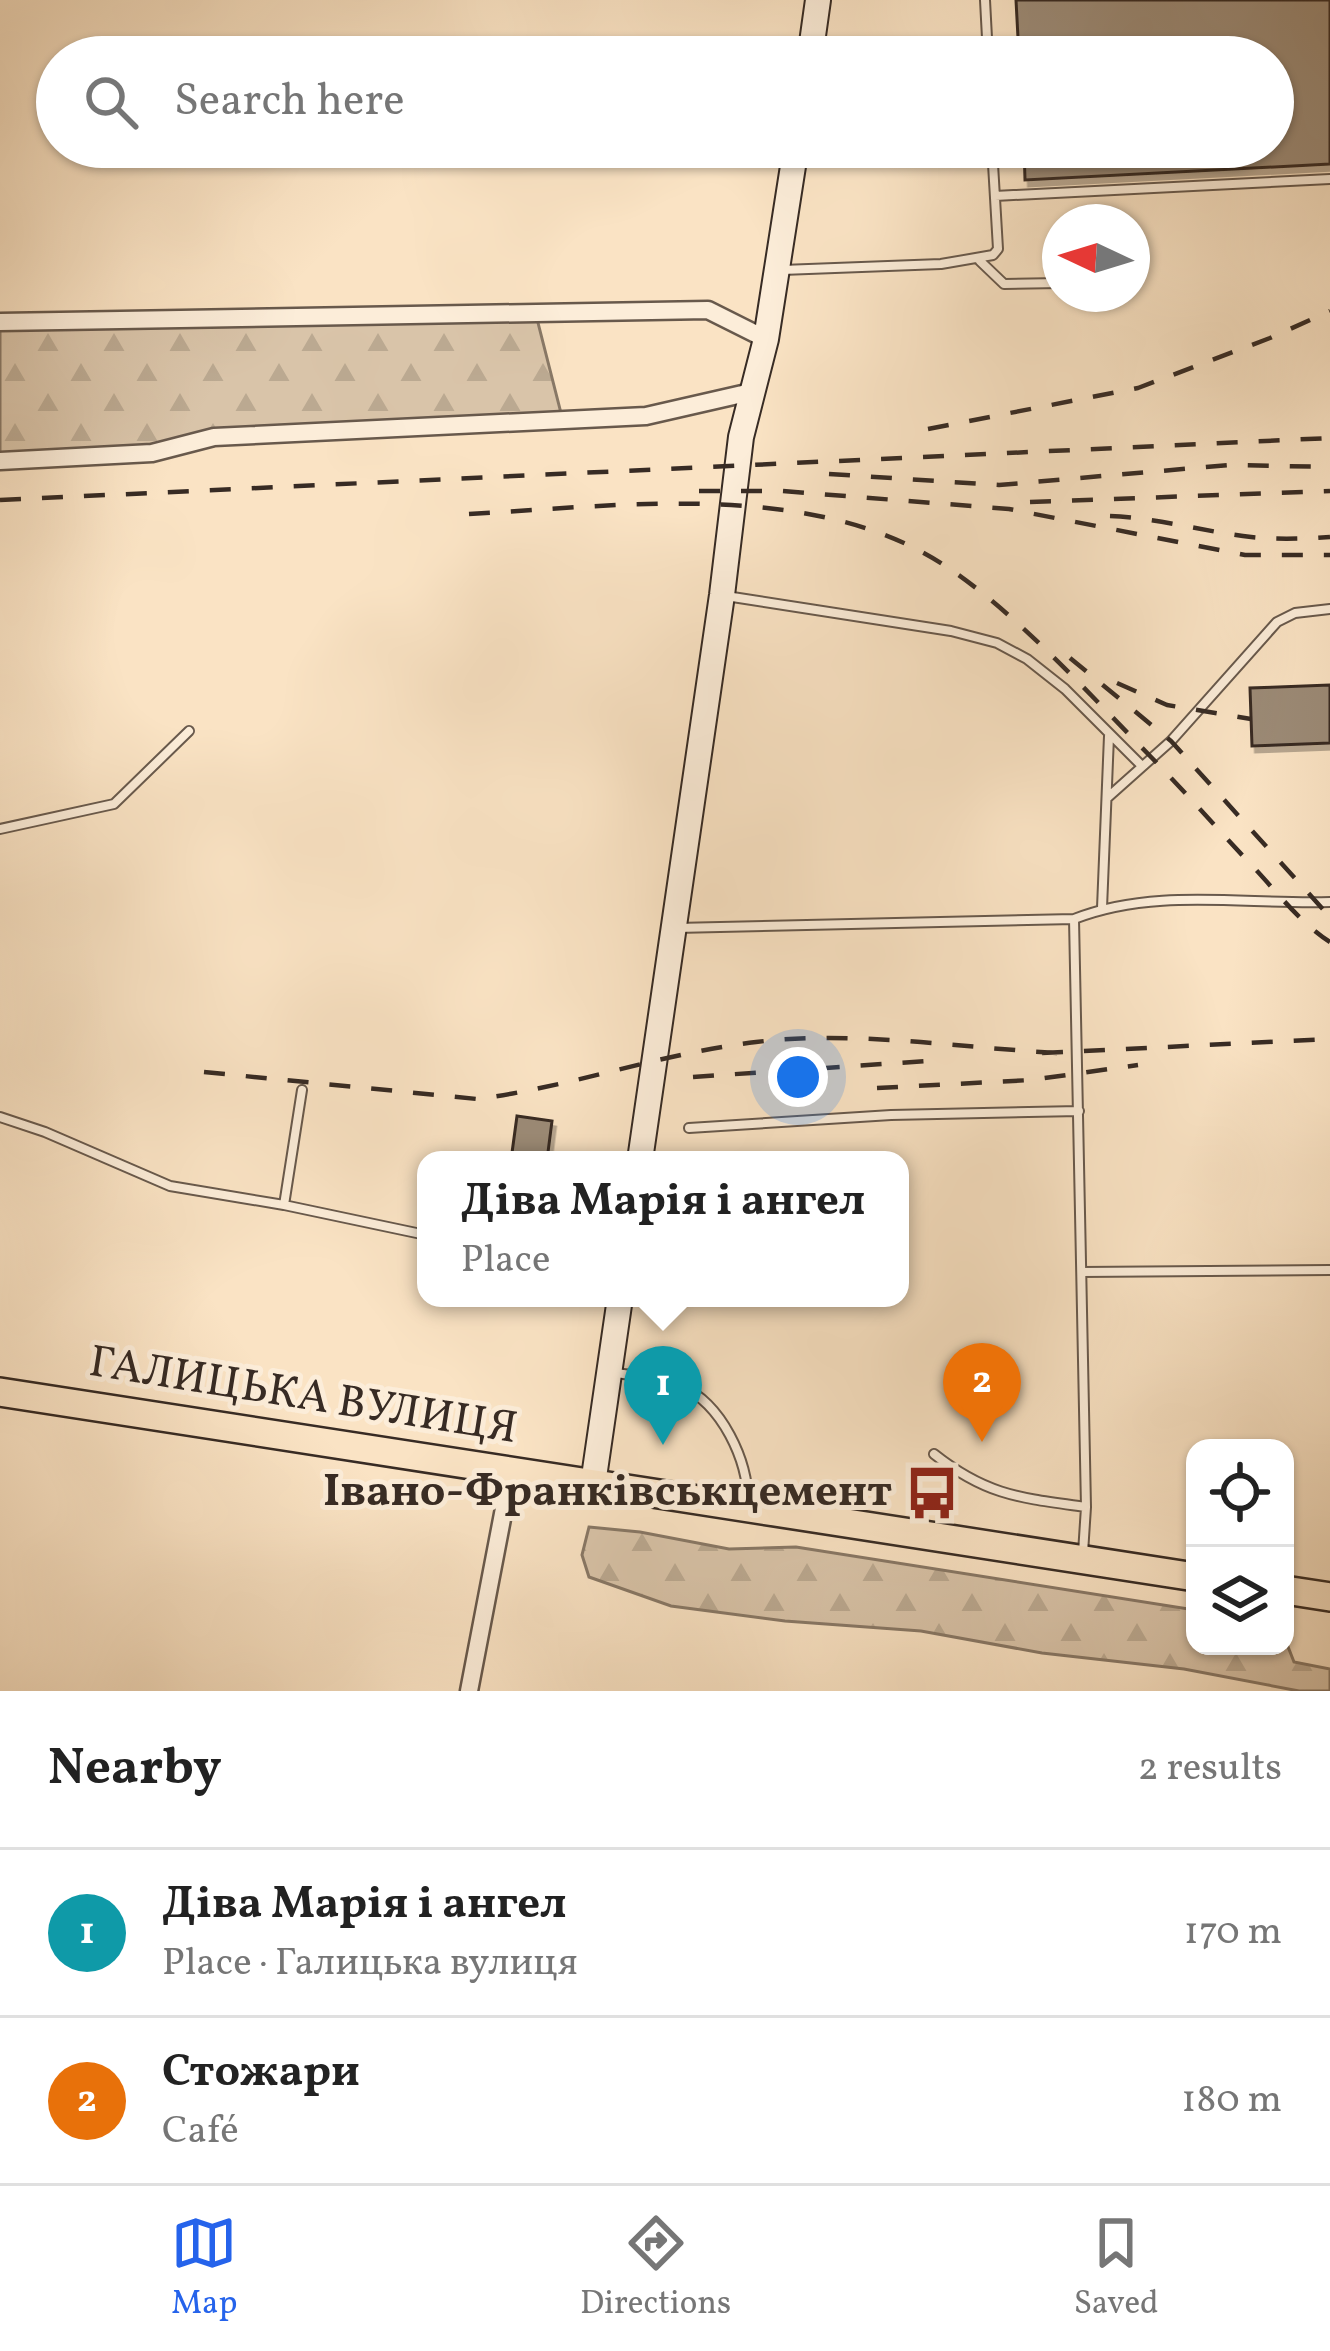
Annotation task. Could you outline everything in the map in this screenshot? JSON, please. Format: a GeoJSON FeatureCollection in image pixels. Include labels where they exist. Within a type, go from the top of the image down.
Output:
{"type":"FeatureCollection","features":[{"type":"Feature","properties":{"kind":"main road","name":"ГАЛИЦЬКА ВУЛИЦЯ"},"geometry":{"type":"LineString","coordinates":[[0,1392],[1186,1576]]}},
{"type":"Feature","properties":{"kind":"main road"},"geometry":{"type":"LineString","coordinates":[[1294,1592],[1327,1600]]}},
{"type":"Feature","properties":{"kind":"street"},"geometry":{"type":"LineString","coordinates":[[813,36],[818,0]]}},
{"type":"Feature","properties":{"kind":"street"},"geometry":{"type":"LineString","coordinates":[[641,1151],[741,436],[766,339],[793,168]]}},
{"type":"Feature","properties":{"kind":"street"},"geometry":{"type":"LineString","coordinates":[[0,322],[708,310],[766,339]]}},
{"type":"Feature","properties":{"kind":"street"},"geometry":{"type":"LineString","coordinates":[[0,461],[152,453],[214,437],[646,416],[751,392]]}},
{"type":"Feature","properties":{"kind":"street"},"geometry":{"type":"LineString","coordinates":[[593,1484],[619,1307]]}},
{"type":"Feature","properties":{"kind":"street"},"geometry":{"type":"LineString","coordinates":[[470,1691],[511,1472]]}},
{"type":"Feature","properties":{"kind":"lane"},"geometry":{"type":"LineString","coordinates":[[986,0],[987,36]]}},
{"type":"Feature","properties":{"kind":"lane"},"geometry":{"type":"LineString","coordinates":[[777,270],[980,261],[998,249],[993,168]]}},
{"type":"Feature","properties":{"kind":"lane"},"geometry":{"type":"LineString","coordinates":[[995,196],[1330,179]]}},
{"type":"Feature","properties":{"kind":"lane"},"geometry":{"type":"LineString","coordinates":[[980,261],[1004,284],[1042,283]]}},
{"type":"Feature","properties":{"kind":"lane"},"geometry":{"type":"LineString","coordinates":[[722,595],[951,631],[997,643],[1065,689],[1142,766]]}},
{"type":"Feature","properties":{"kind":"lane"},"geometry":{"type":"LineString","coordinates":[[1107,798],[1184,727],[1277,622],[1295,613],[1330,610]]}},
{"type":"Feature","properties":{"kind":"lane"},"geometry":{"type":"LineString","coordinates":[[0,829],[114,804],[189,731]]}},
{"type":"Feature","properties":{"kind":"lane"},"geometry":{"type":"LineString","coordinates":[[1102,908],[1109,734]]}},
{"type":"Feature","properties":{"kind":"lane"},"geometry":{"type":"LineString","coordinates":[[674,928],[1075,919],[1102,908],[1255,898],[1330,902]]}},
{"type":"Feature","properties":{"kind":"lane"},"geometry":{"type":"LineString","coordinates":[[1075,919],[1086,1507],[1083,1560]]}},
{"type":"Feature","properties":{"kind":"lane"},"geometry":{"type":"LineString","coordinates":[[284,1205],[302,1090]]}},
{"type":"Feature","properties":{"kind":"lane"},"geometry":{"type":"LineString","coordinates":[[689,1128],[891,1115],[1078,1111]]}},
{"type":"Feature","properties":{"kind":"lane"},"geometry":{"type":"LineString","coordinates":[[0,1117],[170,1186],[417,1233]]}},
{"type":"Feature","properties":{"kind":"lane"},"geometry":{"type":"LineString","coordinates":[[1082,1273],[1330,1270]]}},
{"type":"Feature","properties":{"kind":"lane"},"geometry":{"type":"LineString","coordinates":[[609,1372],[664,1380],[695,1393],[729,1435],[744,1472],[748,1508]]}},
{"type":"Feature","properties":{"kind":"lane"},"geometry":{"type":"LineString","coordinates":[[934,1454],[965,1479],[997,1492],[1086,1507]]}},
{"type":"Feature","properties":{"kind":"green space"},"geometry":{"type":"Polygon","coordinates":[[[535,311],[563,421],[214,437],[152,453],[0,456],[0,322],[535,311]]]}},
{"type":"Feature","properties":{"kind":"green space"},"geometry":{"type":"Polygon","coordinates":[[[589,1527],[729,1549],[796,1547],[1186,1609],[1186,1655],[1291,1655],[1294,1662],[1330,1669],[1330,1691],[1299,1691],[1184,1669],[1042,1653],[921,1631],[671,1606],[589,1577],[582,1555],[589,1527]]]}},
{"type":"Feature","properties":{"kind":"building"},"geometry":{"type":"Polygon","coordinates":[[[1016,0],[1330,0],[1330,164],[1294,166],[1294,36],[1018,36],[1016,0]]]}},
{"type":"Feature","properties":{"kind":"building"},"geometry":{"type":"Polygon","coordinates":[[[1025,168],[1254,168],[1025,180],[1025,168]]]}},
{"type":"Feature","properties":{"kind":"building"},"geometry":{"type":"Polygon","coordinates":[[[1330,685],[1330,743],[1252,746],[1250,688],[1330,685]]]}},
{"type":"Feature","properties":{"kind":"building"},"geometry":{"type":"Polygon","coordinates":[[[517,1116],[552,1121],[548,1151],[512,1151],[517,1116]]]}},
{"type":"Feature","properties":{"kind":"railway"},"geometry":{"type":"LineString","coordinates":[[928,429],[1138,388],[1330,311]]}},
{"type":"Feature","properties":{"kind":"railway"},"geometry":{"type":"LineString","coordinates":[[0,500],[1330,438]]}},
{"type":"Feature","properties":{"kind":"railway"},"geometry":{"type":"LineString","coordinates":[[829,474],[999,485],[1229,465],[1330,467]]}},
{"type":"Feature","properties":{"kind":"railway"},"geometry":{"type":"LineString","coordinates":[[699,491],[782,491],[1009,509],[1245,555],[1330,555]]}},
{"type":"Feature","properties":{"kind":"railway"},"geometry":{"type":"LineString","coordinates":[[1030,502],[1330,491]]}},
{"type":"Feature","properties":{"kind":"railway"},"geometry":{"type":"LineString","coordinates":[[469,514],[713,504],[835,520],[892,538],[944,565],[1025,630],[1292,909],[1330,942]]}},
{"type":"Feature","properties":{"kind":"railway"},"geometry":{"type":"LineString","coordinates":[[1110,516],[1254,537],[1330,537]]}},
{"type":"Feature","properties":{"kind":"railway"},"geometry":{"type":"LineString","coordinates":[[1070,658],[1171,741],[1330,917]]}},
{"type":"Feature","properties":{"kind":"railway"},"geometry":{"type":"LineString","coordinates":[[1117,683],[1167,705],[1251,719]]}},
{"type":"Feature","properties":{"kind":"railway"},"geometry":{"type":"LineString","coordinates":[[204,1072],[477,1099],[721,1047],[793,1039],[869,1039],[1059,1053]]}},
{"type":"Feature","properties":{"kind":"railway"},"geometry":{"type":"LineString","coordinates":[[1042,1053],[1330,1039]]}},
{"type":"Feature","properties":{"kind":"railway"},"geometry":{"type":"LineString","coordinates":[[693,1077],[941,1060]]}},
{"type":"Feature","properties":{"kind":"railway"},"geometry":{"type":"LineString","coordinates":[[877,1088],[1031,1080],[1138,1065]]}},
{"type":"Feature","properties":{"kind":"place","name":"Стожари"},"geometry":{"type":"Point","coordinates":[982,1442]}},
{"type":"Feature","properties":{"kind":"place","name":"Діва Марія і ангел"},"geometry":{"type":"Point","coordinates":[663,1445]}},
{"type":"Feature","properties":{"kind":"place","name":"Івано-Франківськцемент"},"geometry":{"type":"Point","coordinates":[932,1493]}}]}
